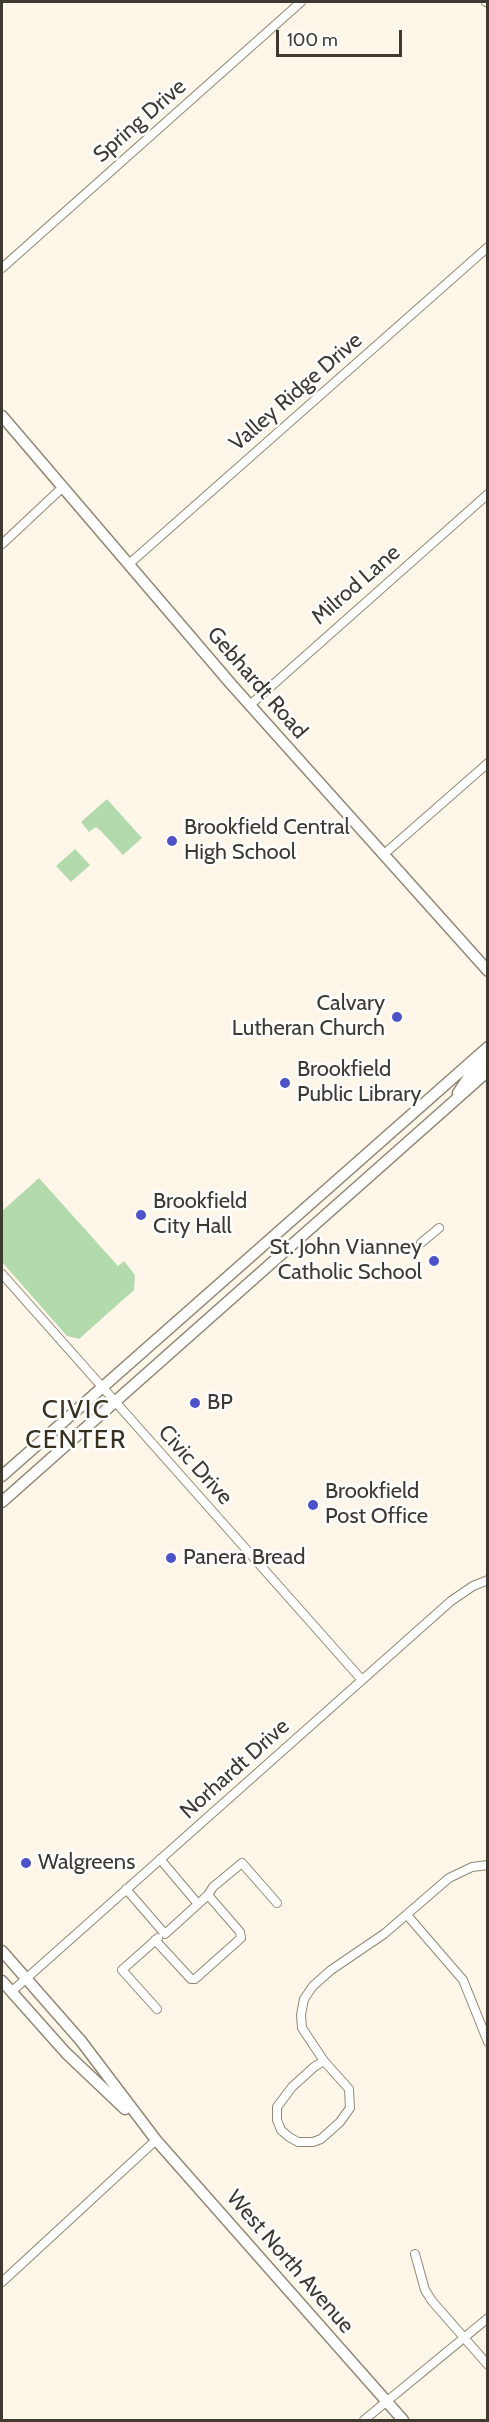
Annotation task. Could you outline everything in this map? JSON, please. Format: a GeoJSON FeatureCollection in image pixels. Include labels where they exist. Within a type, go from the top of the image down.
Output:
{"type":"FeatureCollection","features":[{"type":"Feature","properties":{"kind":"main road","name":"Gebhardt Road"},"geometry":{"type":"LineString","coordinates":[[2,416],[250,705],[488,971]]}},
{"type":"Feature","properties":{"kind":"main road"},"geometry":{"type":"LineString","coordinates":[[2,1476],[488,1047]]}},
{"type":"Feature","properties":{"kind":"main road"},"geometry":{"type":"LineString","coordinates":[[452,1104],[468,1078],[488,1060]]}},
{"type":"Feature","properties":{"kind":"main road"},"geometry":{"type":"LineString","coordinates":[[2,1502],[488,1071]]}},
{"type":"Feature","properties":{"kind":"main road","name":"West North Avenue"},"geometry":{"type":"LineString","coordinates":[[2,1951],[81,2041],[147,2130]]}},
{"type":"Feature","properties":{"kind":"main road","name":"West North Avenue"},"geometry":{"type":"LineString","coordinates":[[2,1981],[66,2054],[147,2130],[403,2421]]}},
{"type":"Feature","properties":{"kind":"street","name":"Spring Drive"},"geometry":{"type":"LineString","coordinates":[[2,268],[301,2]]}},
{"type":"Feature","properties":{"kind":"street","name":"Valley Ridge Drive"},"geometry":{"type":"LineString","coordinates":[[129,564],[488,248]]}},
{"type":"Feature","properties":{"kind":"street"},"geometry":{"type":"LineString","coordinates":[[2,544],[63,487]]}},
{"type":"Feature","properties":{"kind":"street","name":"Milrod Lane"},"geometry":{"type":"LineString","coordinates":[[250,705],[488,494]]}},
{"type":"Feature","properties":{"kind":"street"},"geometry":{"type":"LineString","coordinates":[[383,855],[488,763]]}},
{"type":"Feature","properties":{"kind":"street"},"geometry":{"type":"LineString","coordinates":[[421,1243],[440,1228]]}},
{"type":"Feature","properties":{"kind":"street","name":"Civic Drive"},"geometry":{"type":"LineString","coordinates":[[2,1274],[362,1680]]}},
{"type":"Feature","properties":{"kind":"street","name":"Norhardt Drive"},"geometry":{"type":"LineString","coordinates":[[11,1992],[451,1602],[473,1586],[488,1580]]}},
{"type":"Feature","properties":{"kind":"street"},"geometry":{"type":"LineString","coordinates":[[160,1859],[198,1904]]}},
{"type":"Feature","properties":{"kind":"street"},"geometry":{"type":"LineString","coordinates":[[158,2009],[122,1970],[208,1895],[213,1887],[242,1863],[277,1903]]}},
{"type":"Feature","properties":{"kind":"street"},"geometry":{"type":"LineString","coordinates":[[324,2061],[292,2087],[278,2107],[277,2120],[281,2130],[289,2138],[298,2142],[313,2142],[321,2139],[340,2122],[350,2108],[349,2089],[324,2061],[302,2028],[301,2014],[304,1999],[331,1970],[407,1915],[458,1872],[488,1865]]}},
{"type":"Feature","properties":{"kind":"street"},"geometry":{"type":"LineString","coordinates":[[126,1889],[165,1934]]}},
{"type":"Feature","properties":{"kind":"street"},"geometry":{"type":"LineString","coordinates":[[155,1940],[191,1979],[195,1979],[241,1938],[240,1932],[208,1895]]}},
{"type":"Feature","properties":{"kind":"street"},"geometry":{"type":"LineString","coordinates":[[407,1915],[463,1980],[488,2042]]}},
{"type":"Feature","properties":{"kind":"street"},"geometry":{"type":"LineString","coordinates":[[2,2282],[156,2140]]}},
{"type":"Feature","properties":{"kind":"street"},"geometry":{"type":"LineString","coordinates":[[415,2254],[425,2290],[488,2365]]}},
{"type":"Feature","properties":{"kind":"street"},"geometry":{"type":"LineString","coordinates":[[364,2421],[488,2318]]}},
{"type":"Feature","properties":{"kind":"green space"},"geometry":{"type":"Polygon","coordinates":[[[107,799],[142,838],[123,855],[96,827],[89,832],[81,822],[107,799]]]}},
{"type":"Feature","properties":{"kind":"green space"},"geometry":{"type":"Polygon","coordinates":[[[75,849],[90,865],[71,882],[56,866],[75,849]]]}},
{"type":"Feature","properties":{"kind":"green space"},"geometry":{"type":"Polygon","coordinates":[[[39,1178],[118,1266],[124,1261],[135,1275],[134,1290],[79,1339],[67,1336],[2,1262],[2,1211],[39,1178]]]}},
{"type":"Feature","properties":{"kind":"place","name":"Brookfield Central High School"},"geometry":{"type":"Point","coordinates":[172,841]}},
{"type":"Feature","properties":{"kind":"place","name":"Calvary Lutheran Church"},"geometry":{"type":"Point","coordinates":[397,1017]}},
{"type":"Feature","properties":{"kind":"place","name":"Brookfield Public Library"},"geometry":{"type":"Point","coordinates":[285,1083]}},
{"type":"Feature","properties":{"kind":"place","name":"Brookfield City Hall"},"geometry":{"type":"Point","coordinates":[141,1215]}},
{"type":"Feature","properties":{"kind":"place","name":"St. John Vianney Catholic School"},"geometry":{"type":"Point","coordinates":[434,1261]}},
{"type":"Feature","properties":{"kind":"place","name":"BP"},"geometry":{"type":"Point","coordinates":[195,1403]}},
{"type":"Feature","properties":{"kind":"place","name":"Brookfield Post Office"},"geometry":{"type":"Point","coordinates":[313,1505]}},
{"type":"Feature","properties":{"kind":"place","name":"Panera Bread"},"geometry":{"type":"Point","coordinates":[171,1558]}},
{"type":"Feature","properties":{"kind":"place","name":"Walgreens"},"geometry":{"type":"Point","coordinates":[26,1863]}},
{"type":"Feature","properties":{"kind":"district","name":"CIVIC CENTER"},"geometry":{"type":"Point","coordinates":[76,1425]}}]}
